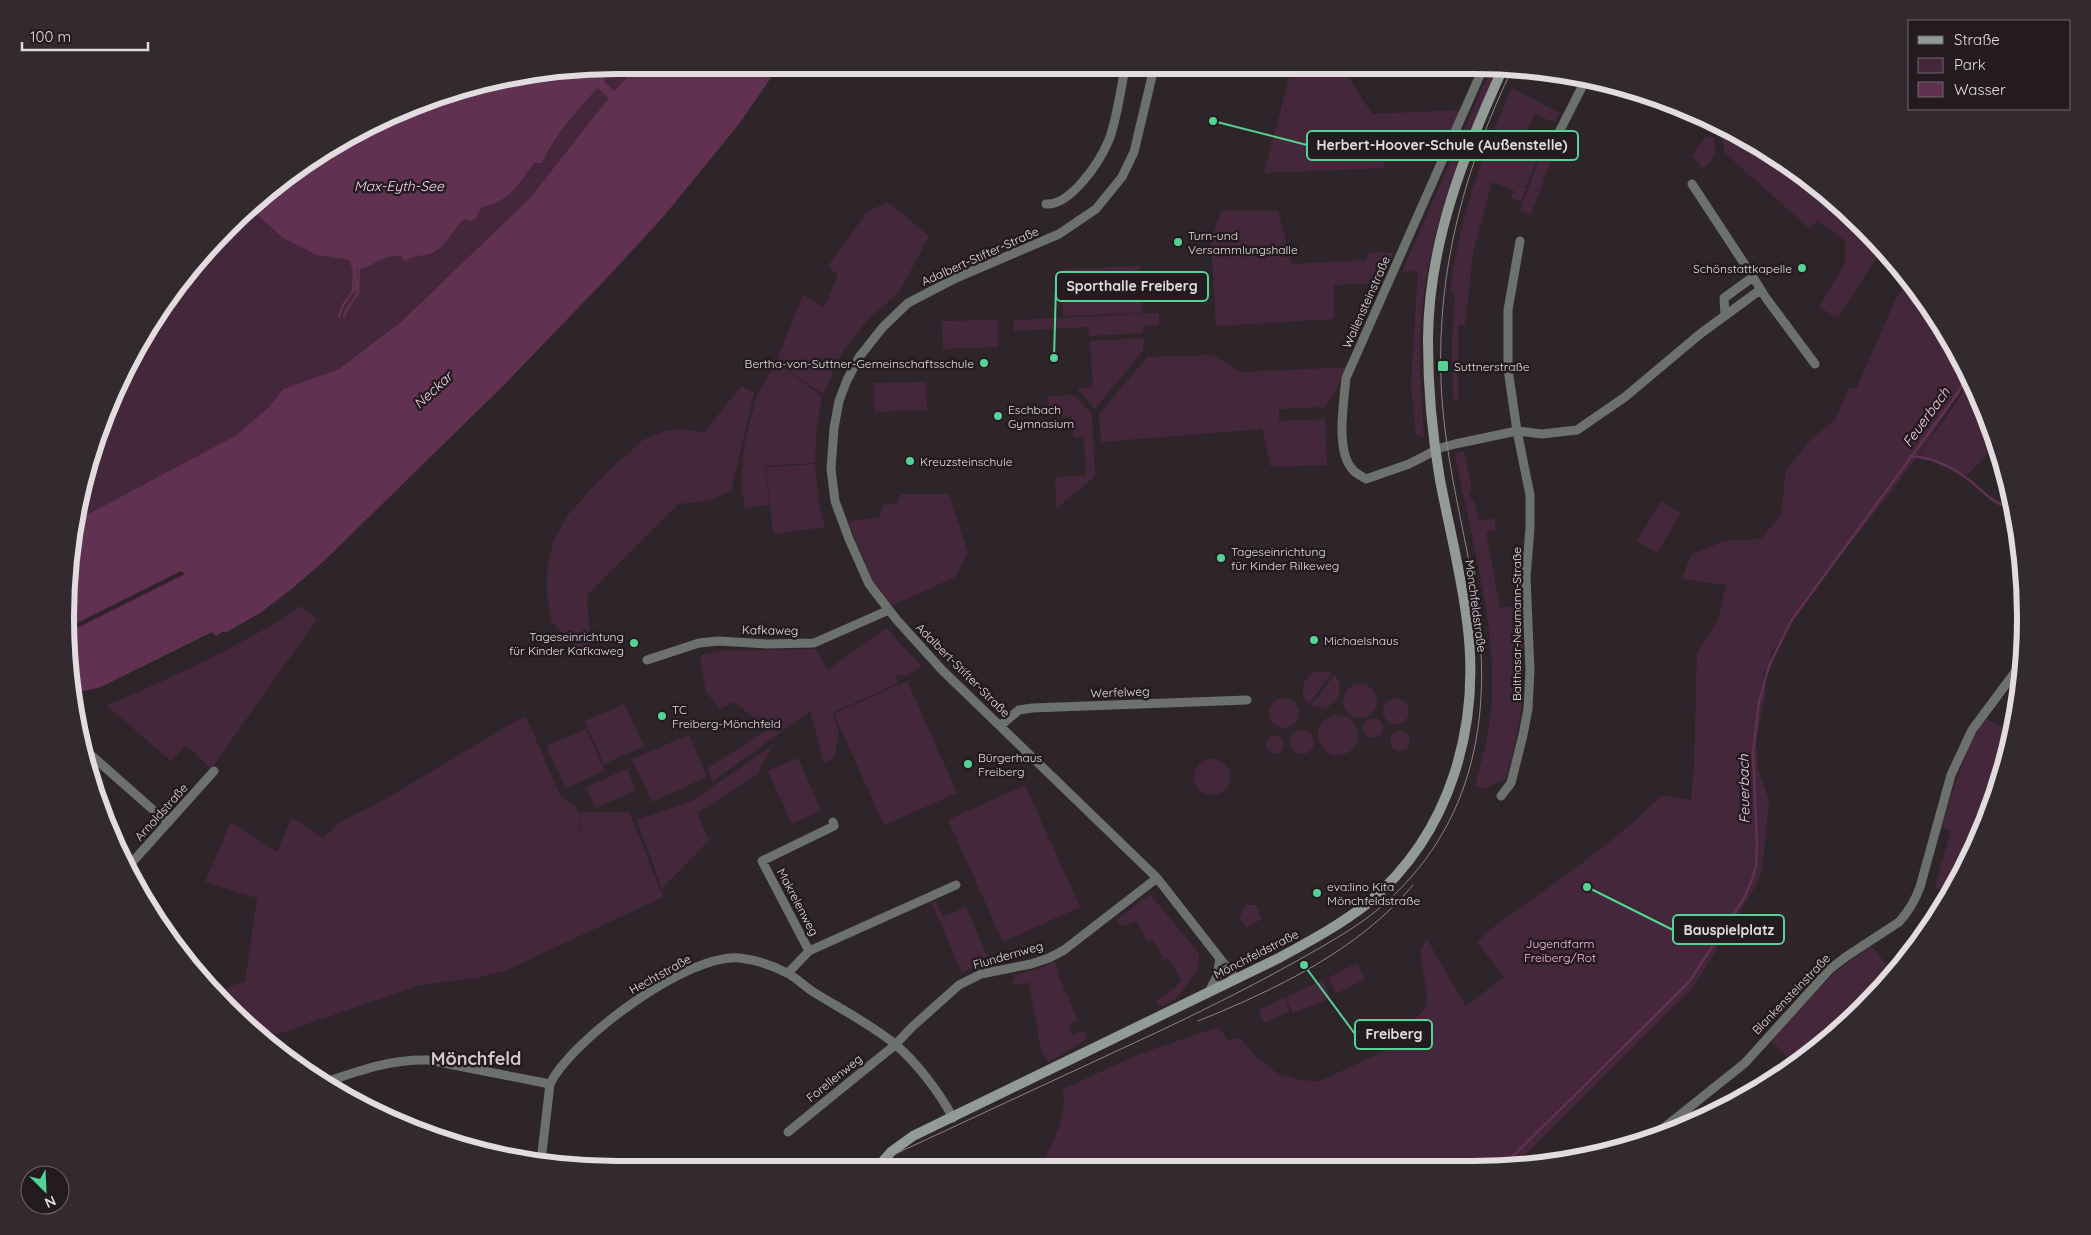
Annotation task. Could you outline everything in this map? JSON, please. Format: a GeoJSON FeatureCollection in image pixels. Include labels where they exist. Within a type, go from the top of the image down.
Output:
{"type":"FeatureCollection","features":[{"type":"Feature","properties":{"kind":"main road","name":"Mönchfeldstraße"},"geometry":{"type":"LineString","coordinates":[[884,1161],[899,1145],[912,1136],[1236,979],[1322,935],[1369,901],[1403,868],[1435,820],[1458,768],[1467,728],[1470,666],[1467,622],[1436,450],[1428,366],[1428,317],[1440,242],[1459,174],[1500,75]]}},
{"type":"Feature","properties":{"kind":"street"},"geometry":{"type":"LineString","coordinates":[[1046,204],[1054,205],[1072,193],[1094,168],[1109,141],[1124,74]]}},
{"type":"Feature","properties":{"kind":"street","name":"Adalbert-Stifter-Straße"},"geometry":{"type":"LineString","coordinates":[[1153,74],[1134,152],[1122,177],[1096,209],[1059,234],[956,278],[908,304],[883,327],[860,356],[847,380],[839,401],[834,428],[831,470],[835,501],[849,539],[870,584],[896,619],[942,670],[1157,878],[1236,979]]}},
{"type":"Feature","properties":{"kind":"street","name":"Wallensteinstraße"},"geometry":{"type":"LineString","coordinates":[[1436,450],[1409,464],[1366,479],[1352,470],[1344,455],[1342,413],[1346,378],[1480,74]]}},
{"type":"Feature","properties":{"kind":"street"},"geometry":{"type":"LineString","coordinates":[[1553,144],[1583,85]]}},
{"type":"Feature","properties":{"kind":"street"},"geometry":{"type":"LineString","coordinates":[[1692,184],[1760,290],[1815,364]]}},
{"type":"Feature","properties":{"kind":"street","name":"Balthasar-Neumann-Straße"},"geometry":{"type":"LineString","coordinates":[[1501,796],[1511,783],[1523,735],[1528,708],[1530,670],[1526,576],[1530,528],[1530,495],[1508,369],[1508,310],[1520,241]]}},
{"type":"Feature","properties":{"kind":"street"},"geometry":{"type":"LineString","coordinates":[[1725,315],[1724,298],[1753,277]]}},
{"type":"Feature","properties":{"kind":"street"},"geometry":{"type":"LineString","coordinates":[[1436,450],[1455,444],[1518,431],[1542,434],[1577,430],[1625,397],[1725,315],[1760,290]]}},
{"type":"Feature","properties":{"kind":"street","name":"Kafkaweg"},"geometry":{"type":"LineString","coordinates":[[647,660],[699,643],[718,641],[767,644],[814,643],[889,610]]}},
{"type":"Feature","properties":{"kind":"street","name":"Blankensteinstraße"},"geometry":{"type":"LineString","coordinates":[[1667,1125],[1745,1063],[1830,969],[1906,915],[1914,904],[1952,775],[1972,730],[2014,674]]}},
{"type":"Feature","properties":{"kind":"street","name":"Werfelweg"},"geometry":{"type":"LineString","coordinates":[[1000,726],[1019,710],[1032,708],[1246,700]]}},
{"type":"Feature","properties":{"kind":"street"},"geometry":{"type":"LineString","coordinates":[[92,756],[168,823]]}},
{"type":"Feature","properties":{"kind":"street","name":"Arnoldstraße"},"geometry":{"type":"LineString","coordinates":[[132,862],[214,771]]}},
{"type":"Feature","properties":{"kind":"street","name":"Makrelenweg"},"geometry":{"type":"LineString","coordinates":[[809,951],[762,861],[834,826],[833,822]]}},
{"type":"Feature","properties":{"kind":"street","name":"Flundernweg"},"geometry":{"type":"LineString","coordinates":[[895,1045],[912,1027],[959,985],[981,974],[1031,964],[1049,958],[1064,950],[1157,878]]}},
{"type":"Feature","properties":{"kind":"street","name":"Makrelenweg"},"geometry":{"type":"LineString","coordinates":[[788,973],[809,951],[956,885]]}},
{"type":"Feature","properties":{"kind":"street","name":"Hechtstraße"},"geometry":{"type":"LineString","coordinates":[[542,1156],[550,1084],[555,1073],[578,1048],[611,1019],[644,995],[683,973],[709,962],[739,958],[788,973],[895,1045],[942,1096],[952,1118]]}},
{"type":"Feature","properties":{"kind":"street"},"geometry":{"type":"LineString","coordinates":[[1209,992],[1217,976],[1220,958]]}},
{"type":"Feature","properties":{"kind":"street","name":"Forellenweg"},"geometry":{"type":"LineString","coordinates":[[788,1132],[895,1045]]}},
{"type":"Feature","properties":{"kind":"street"},"geometry":{"type":"LineString","coordinates":[[332,1080],[370,1067],[408,1059],[428,1060],[550,1084]]}},
{"type":"Feature","properties":{"kind":"green space"},"geometry":{"type":"Polygon","coordinates":[[[630,74],[615,90],[530,198],[402,321],[339,369],[283,389],[269,407],[235,436],[83,517],[92,477],[115,409],[130,377],[165,315],[186,286],[233,233],[286,186],[315,165],[377,130],[409,115],[443,103],[477,92],[547,78],[630,74]]]}},
{"type":"Feature","properties":{"kind":"green space"},"geometry":{"type":"Polygon","coordinates":[[[1290,74],[1346,74],[1372,114],[1461,110],[1446,145],[1383,149],[1384,168],[1264,173],[1290,74]]]}},
{"type":"Feature","properties":{"kind":"green space"},"geometry":{"type":"Polygon","coordinates":[[[1488,74],[1495,75],[1470,132],[1445,200],[1428,270],[1420,342],[1420,378],[1424,437],[1416,434],[1411,383],[1418,271],[1402,272],[1488,74]]]}},
{"type":"Feature","properties":{"kind":"green space"},"geometry":{"type":"Polygon","coordinates":[[[1512,88],[1560,113],[1555,123],[1535,114],[1527,131],[1545,139],[1526,187],[1495,176],[1526,188],[1522,201],[1511,198],[1514,190],[1492,182],[1473,253],[1465,325],[1458,325],[1458,401],[1453,400],[1452,338],[1455,292],[1450,291],[1454,265],[1459,238],[1473,187],[1491,137],[1512,88]]]}},
{"type":"Feature","properties":{"kind":"green space"},"geometry":{"type":"Polygon","coordinates":[[[1692,120],[1714,130],[1776,165],[1828,206],[1824,211],[1828,206],[1832,209],[1878,255],[1838,318],[1819,307],[1845,263],[1845,241],[1817,220],[1810,229],[1725,153],[1721,136],[1690,123],[1692,120]]]}},
{"type":"Feature","properties":{"kind":"green space"},"geometry":{"type":"Polygon","coordinates":[[[1706,136],[1714,138],[1715,151],[1712,159],[1702,168],[1692,156],[1706,136]]]}},
{"type":"Feature","properties":{"kind":"green space"},"geometry":{"type":"Polygon","coordinates":[[[1542,151],[1553,155],[1531,215],[1520,211],[1542,151]]]}},
{"type":"Feature","properties":{"kind":"green space"},"geometry":{"type":"Polygon","coordinates":[[[888,202],[929,236],[899,293],[872,315],[844,349],[823,394],[776,362],[803,295],[824,308],[838,275],[828,266],[867,212],[888,202]]]}},
{"type":"Feature","properties":{"kind":"green space"},"geometry":{"type":"Polygon","coordinates":[[[1221,211],[1278,211],[1292,264],[1366,260],[1368,253],[1394,252],[1380,283],[1334,285],[1334,319],[1216,326],[1211,240],[1221,211]]]}},
{"type":"Feature","properties":{"kind":"green space"},"geometry":{"type":"Polygon","coordinates":[[[1140,266],[1142,313],[1063,316],[1062,269],[1140,266]]]}},
{"type":"Feature","properties":{"kind":"green space","name":"Jugendfarm Freiberg/Rot"},"geometry":{"type":"Polygon","coordinates":[[[1906,287],[1926,315],[1965,385],[1927,442],[1887,497],[1809,594],[1780,643],[1770,653],[1772,667],[1763,672],[1766,690],[1756,742],[1758,770],[1769,800],[1762,869],[1755,887],[1692,989],[1521,1159],[1474,1161],[1045,1161],[1061,1120],[1064,1100],[1063,1089],[1137,1055],[1219,1027],[1227,1040],[1240,1038],[1255,1056],[1278,1074],[1318,1082],[1387,1050],[1427,1006],[1420,950],[1427,939],[1465,1005],[1469,1004],[1504,977],[1477,942],[1487,932],[1621,833],[1662,795],[1691,800],[1694,767],[1697,653],[1718,620],[1726,585],[1682,579],[1691,555],[1724,541],[1761,539],[1781,515],[1786,470],[1813,437],[1835,420],[1848,389],[1857,387],[1897,296],[1906,287]]]}},
{"type":"Feature","properties":{"kind":"green space"},"geometry":{"type":"Polygon","coordinates":[[[1159,313],[1159,325],[1143,326],[1143,333],[1089,336],[1088,327],[1014,331],[1014,320],[1159,313]]]}},
{"type":"Feature","properties":{"kind":"green space"},"geometry":{"type":"Polygon","coordinates":[[[997,320],[998,347],[943,349],[942,321],[997,320]]]}},
{"type":"Feature","properties":{"kind":"green space"},"geometry":{"type":"Polygon","coordinates":[[[1144,338],[1143,351],[1095,409],[1076,388],[1093,387],[1090,341],[1144,338]]]}},
{"type":"Feature","properties":{"kind":"green space"},"geometry":{"type":"Polygon","coordinates":[[[1213,355],[1241,372],[1349,367],[1325,407],[1279,409],[1279,421],[1325,419],[1327,465],[1271,467],[1262,429],[1101,442],[1099,414],[1147,357],[1213,355]]]}},
{"type":"Feature","properties":{"kind":"green space"},"geometry":{"type":"Polygon","coordinates":[[[776,363],[822,396],[817,425],[815,463],[765,466],[769,505],[745,508],[741,484],[744,445],[757,395],[776,363]]]}},
{"type":"Feature","properties":{"kind":"green space"},"geometry":{"type":"Polygon","coordinates":[[[926,382],[927,410],[875,412],[874,383],[926,382]]]}},
{"type":"Feature","properties":{"kind":"green space"},"geometry":{"type":"Polygon","coordinates":[[[742,386],[754,393],[731,491],[708,501],[679,504],[587,595],[590,643],[586,655],[551,622],[547,594],[547,570],[553,543],[567,516],[605,474],[643,440],[668,430],[683,429],[703,433],[742,386]]]}},
{"type":"Feature","properties":{"kind":"green space"},"geometry":{"type":"Polygon","coordinates":[[[1966,387],[1976,409],[1990,451],[1967,475],[1938,462],[1918,457],[1966,387]]]}},
{"type":"Feature","properties":{"kind":"green space"},"geometry":{"type":"Polygon","coordinates":[[[1074,395],[1092,414],[1095,476],[1056,509],[1055,477],[1086,475],[1084,437],[1073,437],[1072,417],[1049,415],[1048,396],[1074,395]]]}},
{"type":"Feature","properties":{"kind":"green space"},"geometry":{"type":"Polygon","coordinates":[[[1464,451],[1472,490],[1469,491],[1471,500],[1474,500],[1479,521],[1494,518],[1496,530],[1486,532],[1500,608],[1521,605],[1523,684],[1517,736],[1506,779],[1483,789],[1475,785],[1489,730],[1492,665],[1480,573],[1455,453],[1464,451]]]}},
{"type":"Feature","properties":{"kind":"green space"},"geometry":{"type":"Polygon","coordinates":[[[815,464],[819,502],[825,527],[773,534],[766,467],[815,464]]]}},
{"type":"Feature","properties":{"kind":"green space"},"geometry":{"type":"Polygon","coordinates":[[[901,494],[949,494],[968,553],[955,577],[891,606],[873,582],[848,521],[879,518],[884,504],[897,504],[901,494]]]}},
{"type":"Feature","properties":{"kind":"green space"},"geometry":{"type":"Polygon","coordinates":[[[1661,501],[1681,513],[1657,553],[1637,541],[1661,501]]]}},
{"type":"Feature","properties":{"kind":"green space"},"geometry":{"type":"Polygon","coordinates":[[[300,606],[317,619],[211,769],[186,745],[171,761],[106,705],[180,673],[226,650],[257,634],[300,606]]]}},
{"type":"Feature","properties":{"kind":"green space"},"geometry":{"type":"Polygon","coordinates":[[[886,628],[921,666],[905,677],[902,674],[895,677],[898,683],[832,713],[839,730],[834,758],[824,763],[810,711],[712,782],[708,768],[768,729],[734,702],[720,709],[706,692],[700,656],[718,651],[816,649],[828,670],[886,628]]]}},
{"type":"Feature","properties":{"kind":"green space"},"geometry":{"type":"Polygon","coordinates":[[[1317,671],[1332,673],[1309,704],[1303,695],[1303,685],[1308,677],[1317,671]]]}},
{"type":"Feature","properties":{"kind":"green space"},"geometry":{"type":"Polygon","coordinates":[[[1334,675],[1340,684],[1337,698],[1325,708],[1311,706],[1334,675]]]}},
{"type":"Feature","properties":{"kind":"green space"},"geometry":{"type":"Polygon","coordinates":[[[907,681],[957,793],[884,825],[834,714],[907,681]]]}},
{"type":"Feature","properties":{"kind":"green space"},"geometry":{"type":"Polygon","coordinates":[[[1360,684],[1372,689],[1377,701],[1372,713],[1360,718],[1348,713],[1343,701],[1348,689],[1360,684]]]}},
{"type":"Feature","properties":{"kind":"green space"},"geometry":{"type":"Polygon","coordinates":[[[1284,698],[1295,702],[1299,713],[1295,724],[1284,728],[1273,724],[1269,713],[1273,702],[1284,698]]]}},
{"type":"Feature","properties":{"kind":"green space"},"geometry":{"type":"Polygon","coordinates":[[[1396,698],[1405,702],[1409,711],[1405,720],[1396,724],[1387,720],[1383,711],[1387,702],[1396,698]]]}},
{"type":"Feature","properties":{"kind":"green space"},"geometry":{"type":"Polygon","coordinates":[[[624,704],[644,746],[604,764],[585,721],[624,704]]]}},
{"type":"Feature","properties":{"kind":"green space"},"geometry":{"type":"Polygon","coordinates":[[[1338,715],[1352,721],[1358,735],[1352,749],[1338,755],[1324,749],[1318,735],[1324,721],[1338,715]]]}},
{"type":"Feature","properties":{"kind":"green space"},"geometry":{"type":"Polygon","coordinates":[[[523,717],[527,719],[560,795],[581,812],[578,836],[582,812],[629,812],[663,897],[505,971],[476,978],[421,985],[271,1036],[223,991],[245,982],[257,898],[205,882],[231,822],[277,852],[292,817],[323,839],[343,821],[380,802],[523,717]]]}},
{"type":"Feature","properties":{"kind":"green space"},"geometry":{"type":"Polygon","coordinates":[[[1373,718],[1380,721],[1383,728],[1380,735],[1373,738],[1366,735],[1363,728],[1366,721],[1373,718]]]}},
{"type":"Feature","properties":{"kind":"green space"},"geometry":{"type":"Polygon","coordinates":[[[1986,718],[2006,729],[1999,758],[1976,826],[1941,890],[1935,886],[1951,831],[1942,827],[1965,757],[1986,718]]]}},
{"type":"Feature","properties":{"kind":"green space"},"geometry":{"type":"Polygon","coordinates":[[[586,729],[605,771],[566,788],[546,746],[586,729]]]}},
{"type":"Feature","properties":{"kind":"green space"},"geometry":{"type":"Polygon","coordinates":[[[1302,730],[1311,733],[1314,742],[1311,751],[1302,754],[1293,751],[1290,742],[1293,733],[1302,730]]]}},
{"type":"Feature","properties":{"kind":"green space"},"geometry":{"type":"Polygon","coordinates":[[[1400,731],[1407,734],[1410,741],[1407,748],[1400,751],[1393,748],[1390,741],[1393,734],[1400,731]]]}},
{"type":"Feature","properties":{"kind":"green space"},"geometry":{"type":"Polygon","coordinates":[[[689,735],[707,777],[652,802],[632,759],[689,735]]]}},
{"type":"Feature","properties":{"kind":"green space"},"geometry":{"type":"Polygon","coordinates":[[[1275,736],[1283,741],[1284,745],[1279,753],[1275,754],[1267,749],[1266,745],[1271,737],[1275,736]]]}},
{"type":"Feature","properties":{"kind":"green space"},"geometry":{"type":"Polygon","coordinates":[[[773,745],[757,775],[697,813],[709,840],[662,889],[637,820],[692,801],[773,745]]]}},
{"type":"Feature","properties":{"kind":"green space"},"geometry":{"type":"Polygon","coordinates":[[[798,758],[821,810],[792,824],[768,771],[798,758]]]}},
{"type":"Feature","properties":{"kind":"green space"},"geometry":{"type":"Polygon","coordinates":[[[1212,759],[1224,765],[1230,777],[1224,789],[1212,795],[1200,789],[1194,777],[1200,765],[1212,759]]]}},
{"type":"Feature","properties":{"kind":"green space"},"geometry":{"type":"Polygon","coordinates":[[[627,769],[636,790],[596,808],[586,787],[627,769]]]}},
{"type":"Feature","properties":{"kind":"green space"},"geometry":{"type":"Polygon","coordinates":[[[1025,785],[1080,907],[1003,942],[948,820],[1025,785]]]}},
{"type":"Feature","properties":{"kind":"green space"},"geometry":{"type":"Polygon","coordinates":[[[1150,894],[1199,954],[1199,963],[1195,973],[1178,996],[1170,1003],[1158,1007],[1157,1000],[1174,988],[1181,980],[1169,958],[1164,960],[1152,939],[1147,941],[1137,921],[1120,925],[1117,920],[1150,894]]]}},
{"type":"Feature","properties":{"kind":"green space"},"geometry":{"type":"Polygon","coordinates":[[[936,901],[943,917],[966,907],[990,963],[974,967],[962,973],[932,903],[936,901]]]}},
{"type":"Feature","properties":{"kind":"green space"},"geometry":{"type":"Polygon","coordinates":[[[1246,905],[1256,905],[1262,919],[1247,927],[1239,918],[1246,905]]]}},
{"type":"Feature","properties":{"kind":"green space"},"geometry":{"type":"Polygon","coordinates":[[[1871,946],[1889,967],[1858,1002],[1790,1060],[1770,1039],[1835,972],[1871,946]]]}},
{"type":"Feature","properties":{"kind":"green space"},"geometry":{"type":"Polygon","coordinates":[[[1055,962],[1060,979],[1078,1020],[1069,1025],[1072,1035],[1084,1031],[1087,1039],[1049,1062],[1042,1052],[1040,1045],[1029,983],[1013,984],[1012,981],[1015,980],[1014,975],[1055,962]]]}},
{"type":"Feature","properties":{"kind":"green space"},"geometry":{"type":"Polygon","coordinates":[[[1357,963],[1365,979],[1336,994],[1328,978],[1357,963]]]}},
{"type":"Feature","properties":{"kind":"green space"},"geometry":{"type":"Polygon","coordinates":[[[1322,980],[1331,998],[1293,1013],[1285,998],[1322,980]]]}},
{"type":"Feature","properties":{"kind":"green space"},"geometry":{"type":"Polygon","coordinates":[[[1284,998],[1290,1011],[1264,1023],[1258,1010],[1284,998]]]}},
{"type":"Feature","properties":{"kind":"water","name":"Max-Eyth-See"},"geometry":{"type":"Polygon","coordinates":[[[605,74],[604,83],[599,89],[597,88],[567,123],[553,142],[542,163],[534,163],[518,185],[507,196],[492,205],[482,207],[475,219],[470,221],[465,219],[446,242],[432,253],[412,257],[405,261],[401,256],[388,257],[365,268],[353,270],[349,260],[317,255],[283,238],[255,213],[286,186],[315,165],[377,130],[409,115],[477,92],[547,78],[605,74]]]}},
{"type":"Feature","properties":{"kind":"water","name":"Neckar"},"geometry":{"type":"Polygon","coordinates":[[[630,74],[774,74],[739,124],[664,216],[605,280],[503,386],[326,559],[293,588],[260,613],[225,633],[224,631],[216,636],[212,632],[101,687],[79,692],[74,629],[185,574],[181,571],[74,624],[75,582],[83,517],[235,436],[269,407],[283,389],[339,369],[402,321],[530,198],[615,90],[630,74]]]}},
{"type":"Feature","properties":{"kind":"waterway"},"geometry":{"type":"LineString","coordinates":[[602,86],[612,95]]}},
{"type":"Feature","properties":{"kind":"waterway"},"geometry":{"type":"LineString","coordinates":[[339,316],[343,305],[353,291],[354,270]]}},
{"type":"Feature","properties":{"kind":"waterway"},"geometry":{"type":"LineString","coordinates":[[353,291],[356,290],[356,270]]}},
{"type":"Feature","properties":{"kind":"waterway"},"geometry":{"type":"LineString","coordinates":[[344,317],[358,293],[359,270]]}},
{"type":"Feature","properties":{"kind":"waterway","name":"Feuerbach"},"geometry":{"type":"LineString","coordinates":[[1509,1160],[1689,982],[1744,898],[1756,865],[1757,845],[1753,752],[1759,702],[1769,666],[1791,621],[1964,383]]}},
{"type":"Feature","properties":{"kind":"waterway"},"geometry":{"type":"LineString","coordinates":[[1910,457],[1924,458],[1946,466],[1971,481],[1993,500],[2006,506]]}},
{"type":"Feature","properties":{"kind":"tram line"},"geometry":{"type":"LineString","coordinates":[[880,1161],[1180,1021],[1316,950],[1347,932],[1376,911],[1411,878],[1438,841],[1458,803],[1471,762],[1479,719],[1482,675],[1473,583],[1453,482],[1442,405],[1441,338],[1444,297],[1449,258],[1468,180],[1481,142],[1509,75]]}},
{"type":"Feature","properties":{"kind":"tram line"},"geometry":{"type":"LineString","coordinates":[[1198,1021],[1256,996],[1314,966],[1367,929],[1413,885]]}},
{"type":"Feature","properties":{"kind":"place","name":"Herbert-Hoover-Schule (Außenstelle)"},"geometry":{"type":"Point","coordinates":[1213,121]}},
{"type":"Feature","properties":{"kind":"place","name":"Turn-und Versammlungshalle"},"geometry":{"type":"Point","coordinates":[1178,242]}},
{"type":"Feature","properties":{"kind":"place","name":"Schönstattkapelle"},"geometry":{"type":"Point","coordinates":[1802,268]}},
{"type":"Feature","properties":{"kind":"place","name":"Sporthalle Freiberg"},"geometry":{"type":"Point","coordinates":[1054,358]}},
{"type":"Feature","properties":{"kind":"place","name":"Bertha-von-Suttner-Gemeinschaftsschule"},"geometry":{"type":"Point","coordinates":[984,363]}},
{"type":"Feature","properties":{"kind":"place","name":"Suttnerstraße"},"geometry":{"type":"Point","coordinates":[1443,366]}},
{"type":"Feature","properties":{"kind":"place","name":"Eschbach Gymnasium"},"geometry":{"type":"Point","coordinates":[998,416]}},
{"type":"Feature","properties":{"kind":"place","name":"Kreuzsteinschule"},"geometry":{"type":"Point","coordinates":[910,461]}},
{"type":"Feature","properties":{"kind":"place","name":"Tageseinrichtung für Kinder Rilkeweg"},"geometry":{"type":"Point","coordinates":[1221,558]}},
{"type":"Feature","properties":{"kind":"place","name":"Michaelshaus"},"geometry":{"type":"Point","coordinates":[1314,640]}},
{"type":"Feature","properties":{"kind":"place","name":"Tageseinrichtung für Kinder Kafkaweg"},"geometry":{"type":"Point","coordinates":[634,643]}},
{"type":"Feature","properties":{"kind":"place","name":"TC Freiberg-Mönchfeld"},"geometry":{"type":"Point","coordinates":[662,716]}},
{"type":"Feature","properties":{"kind":"place","name":"Bürgerhaus Freiberg"},"geometry":{"type":"Point","coordinates":[968,764]}},
{"type":"Feature","properties":{"kind":"place","name":"Bauspielplatz"},"geometry":{"type":"Point","coordinates":[1587,887]}},
{"type":"Feature","properties":{"kind":"place","name":"eva:lino Kita Mönchfeldstraße"},"geometry":{"type":"Point","coordinates":[1317,893]}},
{"type":"Feature","properties":{"kind":"place","name":"Freiberg"},"geometry":{"type":"Point","coordinates":[1304,965]}},
{"type":"Feature","properties":{"kind":"district","name":"Mönchfeld"},"geometry":{"type":"Point","coordinates":[476,1058]}}]}
